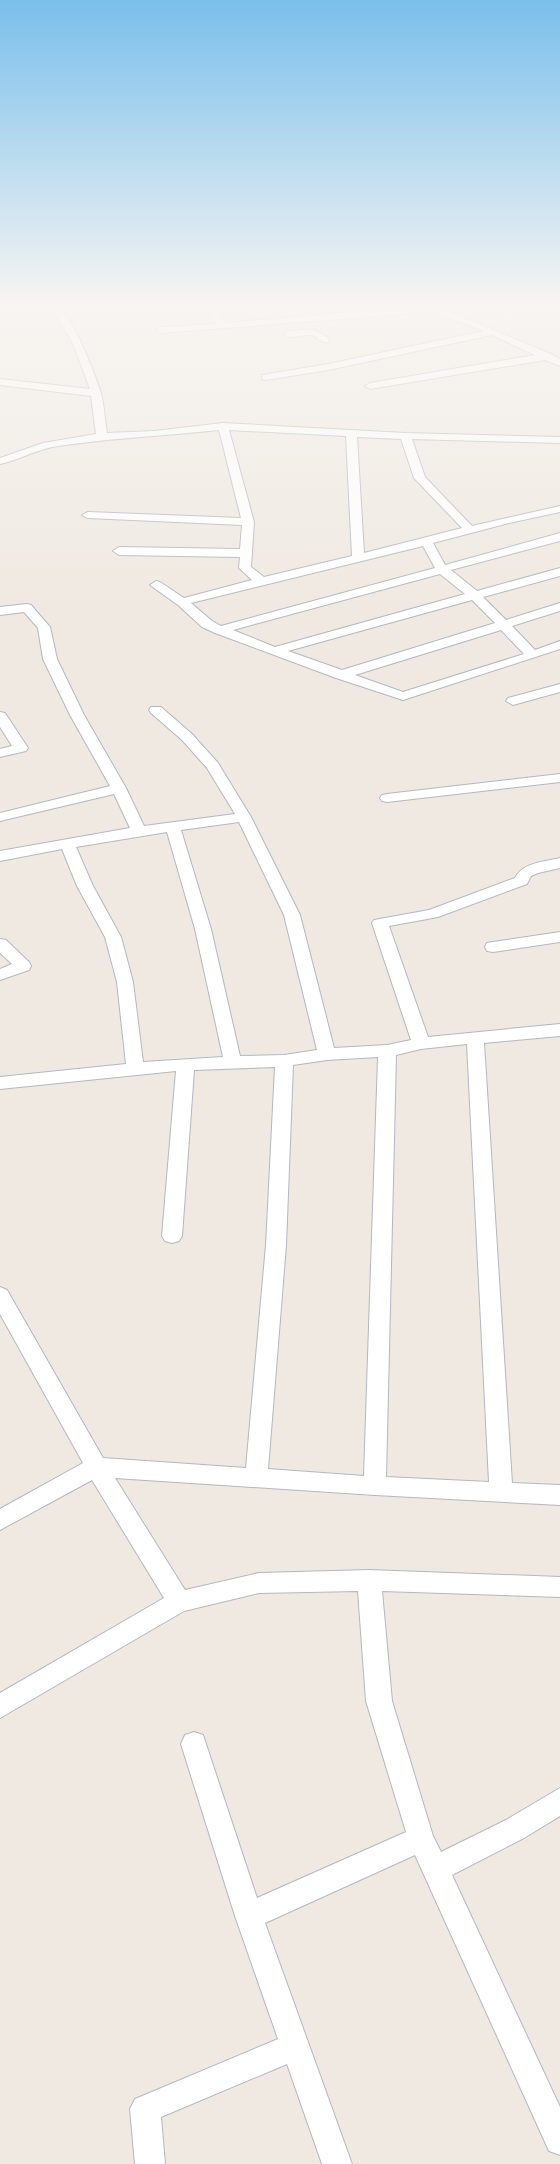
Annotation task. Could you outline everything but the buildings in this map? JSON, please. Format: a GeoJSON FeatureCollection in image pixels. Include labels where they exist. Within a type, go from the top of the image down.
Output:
{"type":"FeatureCollection","features":[{"type":"Feature","properties":{"kind":"street"},"geometry":{"type":"LineString","coordinates":[[98,406],[102,436]]}},
{"type":"Feature","properties":{"kind":"street"},"geometry":{"type":"LineString","coordinates":[[224,426],[248,522],[248,545],[245,553],[245,568],[260,580]]}},
{"type":"Feature","properties":{"kind":"street"},"geometry":{"type":"LineString","coordinates":[[0,461],[14,458],[47,445],[102,436],[154,434],[224,426],[405,436],[560,440]]}},
{"type":"Feature","properties":{"kind":"street"},"geometry":{"type":"LineString","coordinates":[[351,433],[358,557]]}},
{"type":"Feature","properties":{"kind":"street"},"geometry":{"type":"LineString","coordinates":[[405,436],[420,478],[469,529]]}},
{"type":"Feature","properties":{"kind":"street"},"geometry":{"type":"LineString","coordinates":[[182,602],[260,580],[426,541],[523,515],[560,509]]}},
{"type":"Feature","properties":{"kind":"street"},"geometry":{"type":"LineString","coordinates":[[88,515],[248,522]]}},
{"type":"Feature","properties":{"kind":"street"},"geometry":{"type":"LineString","coordinates":[[220,630],[441,568],[560,537]]}},
{"type":"Feature","properties":{"kind":"street"},"geometry":{"type":"LineString","coordinates":[[426,541],[441,568],[474,595],[533,655]]}},
{"type":"Feature","properties":{"kind":"street"},"geometry":{"type":"LineString","coordinates":[[119,551],[245,553]]}},
{"type":"Feature","properties":{"kind":"street"},"geometry":{"type":"LineString","coordinates":[[274,651],[560,572]]}},
{"type":"Feature","properties":{"kind":"street"},"geometry":{"type":"LineString","coordinates":[[156,585],[182,602],[207,624],[220,630],[274,651],[403,696],[560,646]]}},
{"type":"Feature","properties":{"kind":"street"},"geometry":{"type":"LineString","coordinates":[[341,675],[560,606]]}},
{"type":"Feature","properties":{"kind":"street"},"geometry":{"type":"LineString","coordinates":[[0,611],[27,608],[44,628],[50,659],[77,715],[119,788],[139,832]]}},
{"type":"Feature","properties":{"kind":"street"},"geometry":{"type":"LineString","coordinates":[[513,701],[560,688]]}},
{"type":"Feature","properties":{"kind":"street"},"geometry":{"type":"LineString","coordinates":[[156,710],[187,737],[213,766],[244,817],[292,915],[327,1054]]}},
{"type":"Feature","properties":{"kind":"street"},"geometry":{"type":"LineString","coordinates":[[0,716],[21,748],[0,753]]}},
{"type":"Feature","properties":{"kind":"street"},"geometry":{"type":"LineString","coordinates":[[387,798],[560,778]]}},
{"type":"Feature","properties":{"kind":"street"},"geometry":{"type":"LineString","coordinates":[[0,817],[119,788]]}},
{"type":"Feature","properties":{"kind":"street"},"geometry":{"type":"LineString","coordinates":[[0,856],[139,832],[244,817]]}},
{"type":"Feature","properties":{"kind":"street"},"geometry":{"type":"LineString","coordinates":[[173,827],[203,929],[233,1064]]}},
{"type":"Feature","properties":{"kind":"street"},"geometry":{"type":"LineString","coordinates":[[67,844],[85,886],[113,937],[125,982],[134,1069]]}},
{"type":"Feature","properties":{"kind":"street"},"geometry":{"type":"LineString","coordinates":[[421,1044],[380,923],[432,914],[521,881],[525,873],[533,869],[560,863]]}},
{"type":"Feature","properties":{"kind":"street"},"geometry":{"type":"LineString","coordinates":[[493,947],[560,937]]}},
{"type":"Feature","properties":{"kind":"street"},"geometry":{"type":"LineString","coordinates":[[0,944],[23,966],[0,975]]}},
{"type":"Feature","properties":{"kind":"street"},"geometry":{"type":"LineString","coordinates":[[0,1083],[185,1064],[233,1064],[284,1061],[327,1054],[387,1051],[421,1044],[560,1030]]}},
{"type":"Feature","properties":{"kind":"street"},"geometry":{"type":"LineString","coordinates":[[475,1039],[501,1491]]}},
{"type":"Feature","properties":{"kind":"street"},"geometry":{"type":"LineString","coordinates":[[375,1486],[387,1051]]}},
{"type":"Feature","properties":{"kind":"street"},"geometry":{"type":"LineString","coordinates":[[256,1478],[276,1245],[284,1061]]}},
{"type":"Feature","properties":{"kind":"street"},"geometry":{"type":"LineString","coordinates":[[172,1236],[185,1064]]}},
{"type":"Feature","properties":{"kind":"street"},"geometry":{"type":"LineString","coordinates":[[0,1294],[96,1467],[180,1602]]}},
{"type":"Feature","properties":{"kind":"street"},"geometry":{"type":"LineString","coordinates":[[0,1520],[96,1467],[375,1486],[560,1495]]}},
{"type":"Feature","properties":{"kind":"street"},"geometry":{"type":"LineString","coordinates":[[369,1580],[379,1701],[422,1839],[560,2140]]}},
{"type":"Feature","properties":{"kind":"street"},"geometry":{"type":"LineString","coordinates":[[0,1706],[180,1602],[259,1583],[369,1580],[560,1587]]}},
{"type":"Feature","properties":{"kind":"street"},"geometry":{"type":"LineString","coordinates":[[194,1744],[249,1916],[337,2164]]}},
{"type":"Feature","properties":{"kind":"street"},"geometry":{"type":"LineString","coordinates":[[436,1869],[515,1829],[560,1801]]}},
{"type":"Feature","properties":{"kind":"street"},"geometry":{"type":"LineString","coordinates":[[249,1916],[422,1839]]}},
{"type":"Feature","properties":{"kind":"street"},"geometry":{"type":"LineString","coordinates":[[150,2164],[145,2109],[295,2046]]}}]}
